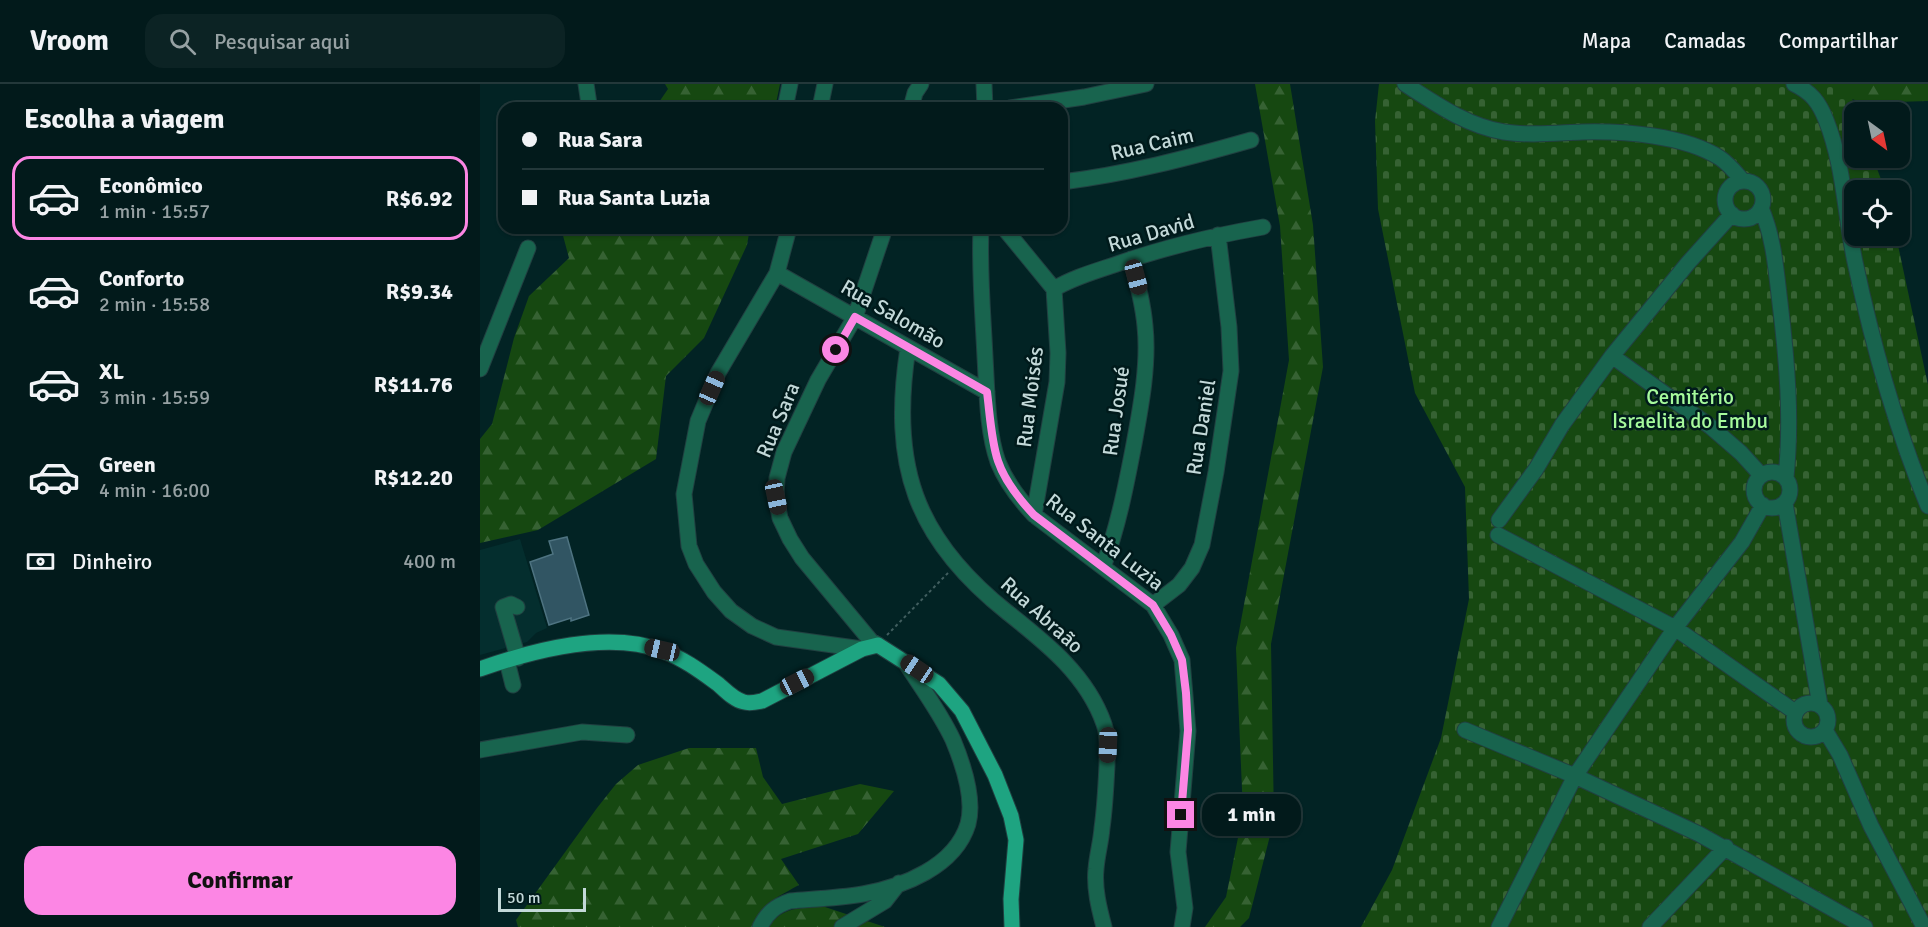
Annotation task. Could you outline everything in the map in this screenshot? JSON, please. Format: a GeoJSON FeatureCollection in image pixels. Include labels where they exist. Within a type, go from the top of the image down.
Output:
{"type":"FeatureCollection","features":[{"type":"Feature","properties":{"kind":"main road"},"geometry":{"type":"LineString","coordinates":[[480,669],[559,647],[591,642],[634,644],[662,650],[690,663],[736,698],[752,702],[762,700],[862,649],[878,645],[939,684],[962,711],[995,775],[1011,816],[1016,840],[1011,899],[1012,927]]}},
{"type":"Feature","properties":{"kind":"street"},"geometry":{"type":"LineString","coordinates":[[586,84],[589,102]]}},
{"type":"Feature","properties":{"kind":"street"},"geometry":{"type":"LineString","coordinates":[[786,102],[790,84]]}},
{"type":"Feature","properties":{"kind":"street"},"geometry":{"type":"LineString","coordinates":[[821,102],[825,84]]}},
{"type":"Feature","properties":{"kind":"street"},"geometry":{"type":"LineString","coordinates":[[913,102],[921,84]]}},
{"type":"Feature","properties":{"kind":"street"},"geometry":{"type":"LineString","coordinates":[[984,84],[985,102]]}},
{"type":"Feature","properties":{"kind":"street"},"geometry":{"type":"LineString","coordinates":[[1050,102],[1146,84]]}},
{"type":"Feature","properties":{"kind":"street"},"geometry":{"type":"LineString","coordinates":[[1405,84],[1451,113],[1503,132],[1550,134],[1623,132],[1689,144],[1723,160],[1743,181]]}},
{"type":"Feature","properties":{"kind":"street"},"geometry":{"type":"LineString","coordinates":[[1794,84],[1806,90],[1817,101],[1826,121],[1845,196],[1854,260],[1865,307],[1901,429],[1928,506]]}},
{"type":"Feature","properties":{"kind":"street","name":"Rua Caim"},"geometry":{"type":"LineString","coordinates":[[1068,181],[1149,167],[1251,140]]}},
{"type":"Feature","properties":{"kind":"street"},"geometry":{"type":"LineString","coordinates":[[1743,181],[1754,183],[1762,192],[1761,208],[1757,214],[1745,219],[1732,214],[1726,204],[1726,197],[1731,186],[1743,181]]}},
{"type":"Feature","properties":{"kind":"street"},"geometry":{"type":"LineString","coordinates":[[1761,208],[1773,246],[1782,324],[1789,412],[1786,477],[1791,488],[1785,503],[1820,705]]}},
{"type":"Feature","properties":{"kind":"street"},"geometry":{"type":"LineString","coordinates":[[1732,214],[1688,263],[1612,356],[1562,425],[1498,528],[1675,628],[1795,712]]}},
{"type":"Feature","properties":{"kind":"street","name":"Rua David"},"geometry":{"type":"LineString","coordinates":[[1054,289],[1067,281],[1131,259],[1218,235],[1263,227]]}},
{"type":"Feature","properties":{"kind":"street"},"geometry":{"type":"LineString","coordinates":[[787,234],[777,273],[718,373],[698,421],[684,494],[689,546],[696,564],[714,592],[731,611],[752,626],[776,637],[862,649]]}},
{"type":"Feature","properties":{"kind":"street","name":"Rua Sara"},"geometry":{"type":"LineString","coordinates":[[878,645],[871,640],[802,558],[780,518],[776,497],[777,478],[784,452],[818,380],[855,317],[883,234]]}},
{"type":"Feature","properties":{"kind":"street","name":"Rua Santa Luzia"},"geometry":{"type":"LineString","coordinates":[[981,234],[987,392],[990,424],[998,462],[1020,499],[1034,515],[1153,605],[1171,635],[1182,660],[1188,730],[1178,852],[1185,908],[1182,927]]}},
{"type":"Feature","properties":{"kind":"street"},"geometry":{"type":"LineString","coordinates":[[1009,234],[1054,289]]}},
{"type":"Feature","properties":{"kind":"street","name":"Rua Daniel"},"geometry":{"type":"LineString","coordinates":[[1153,605],[1179,585],[1192,568],[1202,544],[1210,501],[1231,370],[1230,327],[1218,235]]}},
{"type":"Feature","properties":{"kind":"street"},"geometry":{"type":"LineString","coordinates":[[480,369],[528,249]]}},
{"type":"Feature","properties":{"kind":"street","name":"Rua Josué"},"geometry":{"type":"LineString","coordinates":[[1102,567],[1112,544],[1123,504],[1139,414],[1145,360],[1146,327],[1141,295],[1131,259]]}},
{"type":"Feature","properties":{"kind":"street","name":"Rua Salomão"},"geometry":{"type":"LineString","coordinates":[[777,273],[987,392]]}},
{"type":"Feature","properties":{"kind":"street","name":"Rua Moisés"},"geometry":{"type":"LineString","coordinates":[[1034,515],[1057,382],[1058,352],[1054,289]]}},
{"type":"Feature","properties":{"kind":"street","name":"Rua Abraão"},"geometry":{"type":"LineString","coordinates":[[908,348],[901,399],[902,429],[909,478],[928,524],[956,564],[1071,668],[1096,704],[1105,726],[1108,745],[1102,829],[1096,870],[1098,900],[1104,927]]}},
{"type":"Feature","properties":{"kind":"street"},"geometry":{"type":"LineString","coordinates":[[1612,356],[1711,427],[1741,453],[1761,476]]}},
{"type":"Feature","properties":{"kind":"street"},"geometry":{"type":"LineString","coordinates":[[1785,503],[1774,508],[1763,505],[1755,497],[1754,485],[1766,472],[1776,472],[1786,477]]}},
{"type":"Feature","properties":{"kind":"street"},"geometry":{"type":"LineString","coordinates":[[1499,927],[1575,776],[1675,628],[1742,542],[1763,505]]}},
{"type":"Feature","properties":{"kind":"street"},"geometry":{"type":"LineString","coordinates":[[513,685],[513,659],[503,607],[511,604],[517,607]]}},
{"type":"Feature","properties":{"kind":"street"},"geometry":{"type":"LineString","coordinates":[[760,927],[768,914],[779,904],[863,894],[921,875],[938,864],[962,838],[969,822],[970,804],[962,763],[952,738],[903,659]]}},
{"type":"Feature","properties":{"kind":"street"},"geometry":{"type":"LineString","coordinates":[[1815,702],[1820,705],[1825,709],[1828,720],[1825,730],[1810,737],[1799,733],[1793,723],[1795,712],[1803,704],[1815,702]]}},
{"type":"Feature","properties":{"kind":"street"},"geometry":{"type":"LineString","coordinates":[[1465,730],[1575,776],[1726,847],[1865,927]]}},
{"type":"Feature","properties":{"kind":"street"},"geometry":{"type":"LineString","coordinates":[[1825,730],[1840,755],[1871,826],[1924,927]]}},
{"type":"Feature","properties":{"kind":"street"},"geometry":{"type":"LineString","coordinates":[[480,750],[582,732],[627,735]]}},
{"type":"Feature","properties":{"kind":"street"},"geometry":{"type":"LineString","coordinates":[[1650,927],[1726,847]]}},
{"type":"Feature","properties":{"kind":"street"},"geometry":{"type":"LineString","coordinates":[[842,927],[885,901],[899,883]]}},
{"type":"Feature","properties":{"kind":"path"},"geometry":{"type":"LineString","coordinates":[[878,645],[956,564]]}},
{"type":"Feature","properties":{"kind":"shaded area"},"geometry":{"type":"Polygon","coordinates":[[[520,539],[547,628],[536,633],[527,642],[480,655],[480,550],[520,539]]]}},
{"type":"Feature","properties":{"kind":"green space"},"geometry":{"type":"Polygon","coordinates":[[[665,84],[780,84],[776,102],[659,102],[668,89],[665,84]]]}},
{"type":"Feature","properties":{"kind":"green space"},"geometry":{"type":"Polygon","coordinates":[[[1255,84],[1290,84],[1313,225],[1323,367],[1271,644],[1274,820],[1249,918],[1240,927],[1205,927],[1226,897],[1243,813],[1236,648],[1289,360],[1280,226],[1255,84]]]}},
{"type":"Feature","properties":{"kind":"green space","name":"Cemitério Israelita do Embu"},"geometry":{"type":"Polygon","coordinates":[[[1379,84],[1847,84],[1853,102],[1844,102],[1844,168],[1877,168],[1881,180],[1844,180],[1844,246],[1898,246],[1928,385],[1928,927],[1361,927],[1392,870],[1441,738],[1469,599],[1465,487],[1415,393],[1378,209],[1375,121],[1379,84]]]}},
{"type":"Feature","properties":{"kind":"green space"},"geometry":{"type":"Polygon","coordinates":[[[1819,84],[1928,84],[1928,101],[1860,102],[1825,89],[1819,84]]]}},
{"type":"Feature","properties":{"kind":"green space"},"geometry":{"type":"Polygon","coordinates":[[[563,234],[749,234],[747,245],[704,338],[666,376],[656,459],[538,530],[480,543],[480,439],[492,424],[514,338],[529,296],[569,258],[563,234]]]}},
{"type":"Feature","properties":{"kind":"green space"},"geometry":{"type":"Polygon","coordinates":[[[689,748],[756,748],[763,777],[782,804],[860,784],[894,791],[858,834],[781,859],[799,885],[778,897],[760,912],[752,927],[518,927],[516,920],[616,784],[638,765],[689,748]]]}},
{"type":"Feature","properties":{"kind":"green space"},"geometry":{"type":"Polygon","coordinates":[[[822,906],[885,927],[769,927],[774,920],[786,912],[799,908],[822,906]]]}},
{"type":"Feature","properties":{"kind":"building"},"geometry":{"type":"Polygon","coordinates":[[[567,537],[589,615],[549,625],[530,562],[553,554],[549,541],[567,537]]]}},
{"type":"Feature","properties":{"kind":"route"},"geometry":{"type":"LineString","coordinates":[[836,350],[855,317],[987,392],[990,424],[998,462],[1020,499],[1034,515],[1153,605],[1171,635],[1182,660],[1188,730],[1181,815]]}}]}
